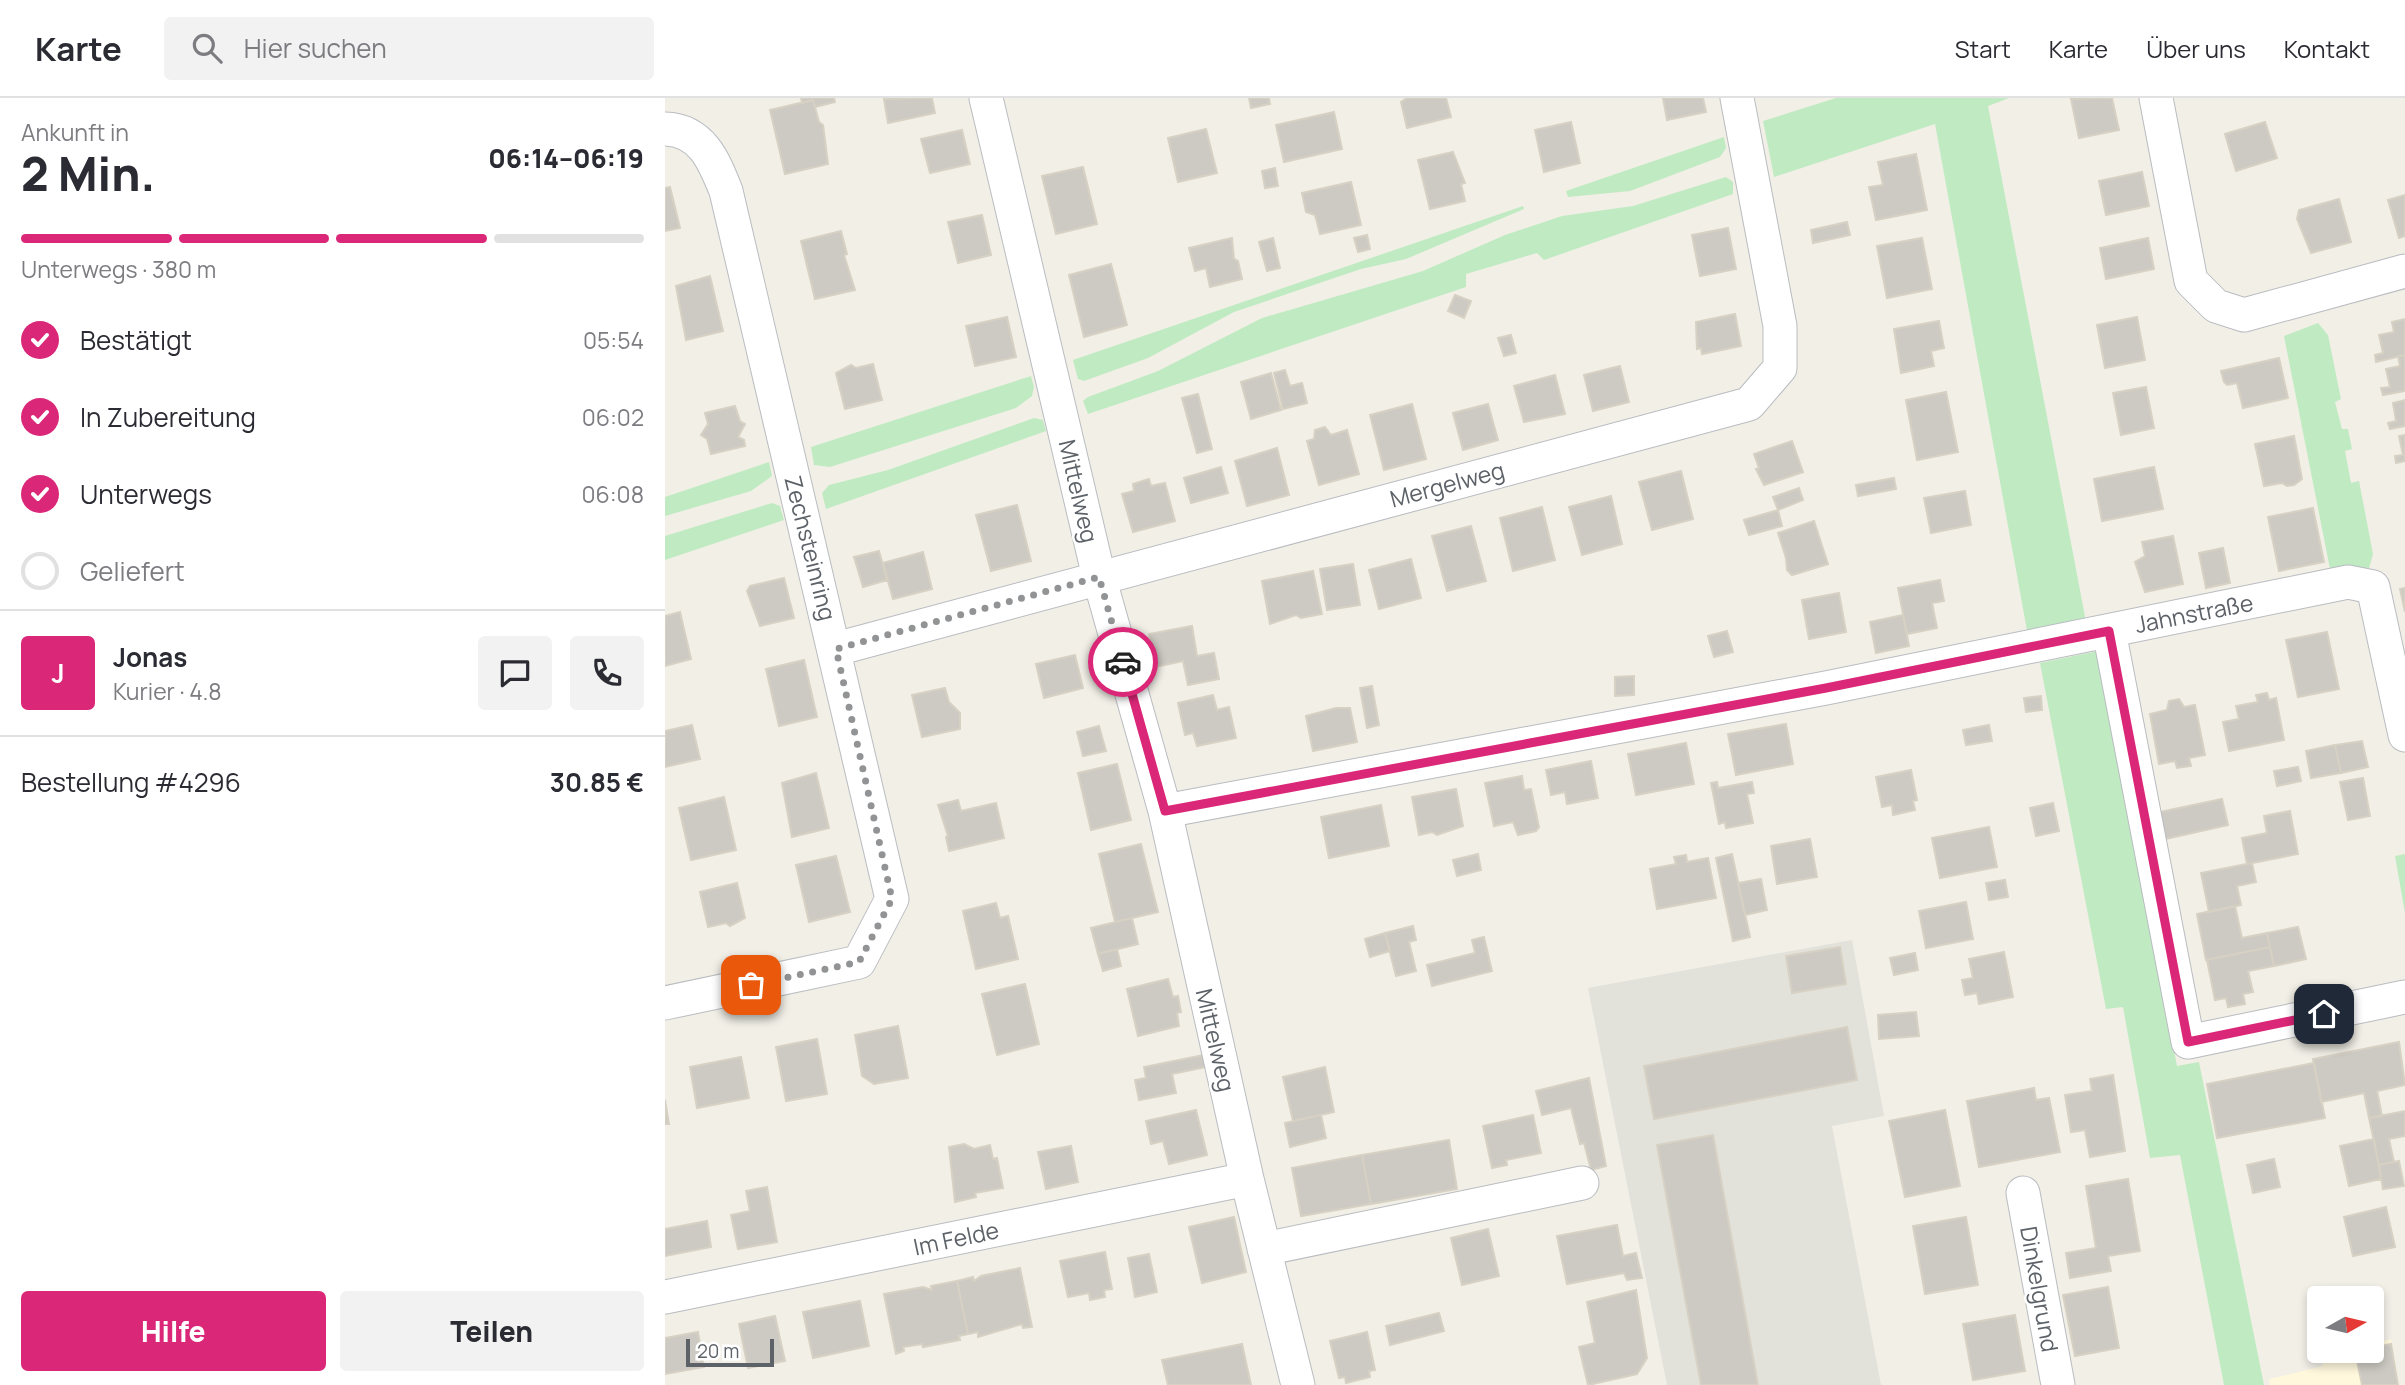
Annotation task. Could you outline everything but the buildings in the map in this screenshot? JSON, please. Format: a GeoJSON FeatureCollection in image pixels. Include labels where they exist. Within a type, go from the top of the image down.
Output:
{"type":"FeatureCollection","features":[{"type":"Feature","properties":{"kind":"street","name":"Mittelweg"},"geometry":{"type":"LineString","coordinates":[[986,98],[1099,577],[1165,811],[1247,1178],[1298,1385]]}},
{"type":"Feature","properties":{"kind":"street","name":"Mergelweg"},"geometry":{"type":"LineString","coordinates":[[836,649],[1749,404],[1780,368],[1780,326],[1737,98]]}},
{"type":"Feature","properties":{"kind":"street"},"geometry":{"type":"LineString","coordinates":[[2156,98],[2191,281],[2216,306],[2244,315],[2405,271]]}},
{"type":"Feature","properties":{"kind":"street","name":"Zechsteinring"},"geometry":{"type":"LineString","coordinates":[[665,129],[681,130],[709,151],[726,191],[836,649],[892,899],[859,962],[667,996]]}},
{"type":"Feature","properties":{"kind":"street","name":"Jahnstraße"},"geometry":{"type":"LineString","coordinates":[[1165,811],[1813,690],[2348,582],[2373,587],[2405,735]]}},
{"type":"Feature","properties":{"kind":"street"},"geometry":{"type":"LineString","coordinates":[[2109,631],[2188,1042],[2405,997]]}},
{"type":"Feature","properties":{"kind":"street","name":"Im Felde"},"geometry":{"type":"LineString","coordinates":[[665,1297],[1247,1178]]}},
{"type":"Feature","properties":{"kind":"street"},"geometry":{"type":"LineString","coordinates":[[1264,1250],[1582,1184]]}},
{"type":"Feature","properties":{"kind":"street","name":"Dinkelgrund"},"geometry":{"type":"LineString","coordinates":[[2023,1193],[2058,1385]]}},
{"type":"Feature","properties":{"kind":"shaded area"},"geometry":{"type":"Polygon","coordinates":[[[1852,940],[1884,1116],[1832,1126],[1881,1385],[1667,1385],[1588,988],[1852,940]]]}},
{"type":"Feature","properties":{"kind":"shaded area"},"geometry":{"type":"Polygon","coordinates":[[[2391,1339],[2399,1385],[2270,1385],[2269,1379],[2323,1366],[2322,1363],[2384,1363],[2384,1341],[2391,1339]]]}},
{"type":"Feature","properties":{"kind":"green space"},"geometry":{"type":"Polygon","coordinates":[[[1836,98],[2009,98],[1988,106],[2087,627],[2028,636],[1935,124],[1774,177],[1763,121],[1836,98]]]}},
{"type":"Feature","properties":{"kind":"green space"},"geometry":{"type":"Polygon","coordinates":[[[1724,137],[1726,148],[1720,157],[1630,191],[1568,197],[1566,191],[1724,137]]]}},
{"type":"Feature","properties":{"kind":"green space"},"geometry":{"type":"Polygon","coordinates":[[[1726,177],[1733,182],[1733,194],[1544,260],[1537,253],[1466,274],[1466,287],[1088,414],[1083,401],[1158,371],[1262,318],[1423,271],[1505,235],[1562,216],[1633,206],[1726,177]]]}},
{"type":"Feature","properties":{"kind":"green space"},"geometry":{"type":"Polygon","coordinates":[[[1523,206],[1524,209],[1406,259],[1361,269],[1234,312],[1148,358],[1084,381],[1078,379],[1073,360],[1523,206]]]}},
{"type":"Feature","properties":{"kind":"green space"},"geometry":{"type":"Polygon","coordinates":[[[2318,323],[2328,335],[2341,399],[2335,402],[2342,429],[2348,429],[2352,449],[2345,451],[2351,483],[2359,481],[2373,554],[2366,579],[2332,579],[2284,336],[2318,323]]]}},
{"type":"Feature","properties":{"kind":"green space"},"geometry":{"type":"Polygon","coordinates":[[[1031,376],[1034,387],[1032,396],[1016,408],[830,467],[814,465],[811,447],[1031,376]]]}},
{"type":"Feature","properties":{"kind":"green space"},"geometry":{"type":"Polygon","coordinates":[[[1034,418],[1043,420],[1046,431],[826,509],[822,493],[829,485],[888,470],[1034,418]]]}},
{"type":"Feature","properties":{"kind":"green space"},"geometry":{"type":"Polygon","coordinates":[[[769,462],[772,476],[751,491],[665,516],[665,497],[769,462]]]}},
{"type":"Feature","properties":{"kind":"green space"},"geometry":{"type":"Polygon","coordinates":[[[772,503],[780,506],[784,520],[665,560],[665,536],[772,503]]]}},
{"type":"Feature","properties":{"kind":"green space"},"geometry":{"type":"Polygon","coordinates":[[[2098,651],[2177,1066],[2199,1062],[2264,1385],[2224,1385],[2180,1155],[2150,1158],[2123,1007],[2106,1009],[2040,663],[2098,651]]]}},
{"type":"Feature","properties":{"kind":"green space"},"geometry":{"type":"Polygon","coordinates":[[[2405,854],[2405,913],[2395,856],[2405,854]]]}},
{"type":"Feature","properties":{"kind":"way so far"},"geometry":{"type":"LineString","coordinates":[[751,985],[859,962],[892,899],[836,649],[1099,577],[1123,662]]}},
{"type":"Feature","properties":{"kind":"route"},"geometry":{"type":"LineString","coordinates":[[1123,662],[1165,811],[1826,688],[2109,631],[2188,1042],[2324,1014]]}}]}
